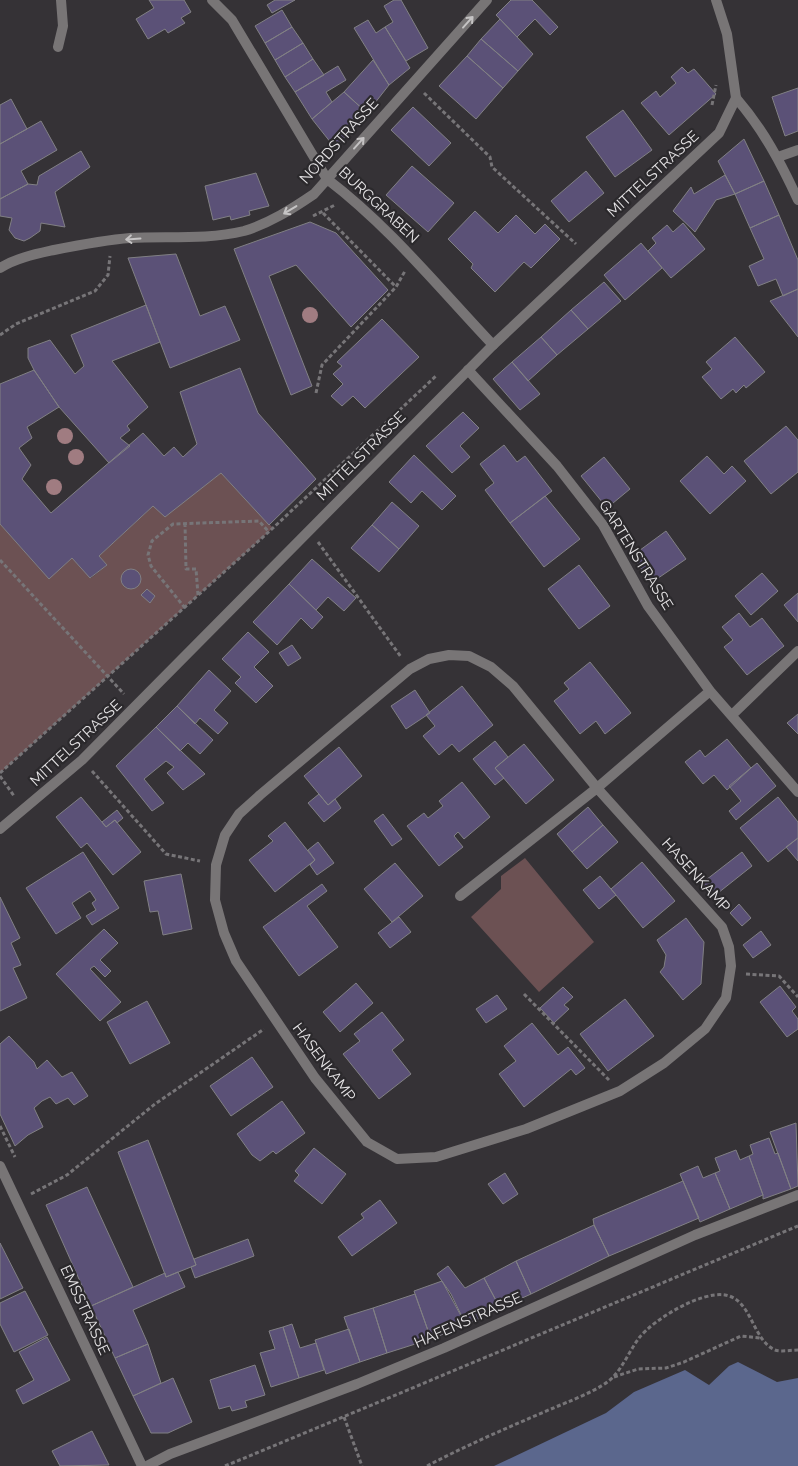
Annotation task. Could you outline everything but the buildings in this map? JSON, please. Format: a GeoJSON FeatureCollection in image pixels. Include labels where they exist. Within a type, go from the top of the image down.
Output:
{"type":"FeatureCollection","features":[{"type":"Feature","properties":{"kind":"street"},"geometry":{"type":"LineString","coordinates":[[58,47],[64,26],[61,0]]}},
{"type":"Feature","properties":{"kind":"street","name":"BURGGRABEN"},"geometry":{"type":"LineString","coordinates":[[212,0],[232,20],[327,179],[350,196],[415,259],[493,345]]}},
{"type":"Feature","properties":{"kind":"street","name":"NORDSTRASSE"},"geometry":{"type":"LineString","coordinates":[[0,268],[31,255],[80,245],[128,238],[211,236],[243,231],[268,222],[290,211],[314,194],[487,0]]}},
{"type":"Feature","properties":{"kind":"street"},"geometry":{"type":"LineString","coordinates":[[716,0],[727,34],[736,98],[760,127],[778,157],[798,200]]}},
{"type":"Feature","properties":{"kind":"street","name":"MITTELSTRASSE"},"geometry":{"type":"LineString","coordinates":[[0,829],[82,760],[493,345],[719,133],[736,98]]}},
{"type":"Feature","properties":{"kind":"street"},"geometry":{"type":"LineString","coordinates":[[778,157],[798,150]]}},
{"type":"Feature","properties":{"kind":"street","name":"GARTENSTRASSE"},"geometry":{"type":"LineString","coordinates":[[468,370],[557,466],[603,525],[648,606],[710,691],[798,792]]}},
{"type":"Feature","properties":{"kind":"street"},"geometry":{"type":"LineString","coordinates":[[732,715],[798,652]]}},
{"type":"Feature","properties":{"kind":"street","name":"HASENKAMP"},"geometry":{"type":"LineString","coordinates":[[448,655],[469,656],[491,667],[513,686],[596,788],[722,927],[729,947],[731,966],[726,998],[705,1029],[664,1063],[620,1091],[526,1129],[436,1157],[397,1159],[367,1142],[315,1078],[275,1022],[236,961],[224,933],[215,900],[216,865],[225,835],[239,814],[410,669],[429,659],[448,655]]}},
{"type":"Feature","properties":{"kind":"street"},"geometry":{"type":"LineString","coordinates":[[460,896],[596,788],[710,691]]}},
{"type":"Feature","properties":{"kind":"street","name":"EMSSTRASSE"},"geometry":{"type":"LineString","coordinates":[[0,1166],[142,1466]]}},
{"type":"Feature","properties":{"kind":"street","name":"HAFENSTRASSE"},"geometry":{"type":"LineString","coordinates":[[147,1466],[170,1454],[357,1384],[444,1348],[695,1235],[798,1196]]}},
{"type":"Feature","properties":{"kind":"path"},"geometry":{"type":"LineString","coordinates":[[711,108],[716,95],[716,77]]}},
{"type":"Feature","properties":{"kind":"path"},"geometry":{"type":"LineString","coordinates":[[413,82],[490,157],[492,167],[576,244]]}},
{"type":"Feature","properties":{"kind":"path"},"geometry":{"type":"LineString","coordinates":[[314,194],[323,212],[396,287]]}},
{"type":"Feature","properties":{"kind":"path"},"geometry":{"type":"LineString","coordinates":[[304,219],[323,212],[350,196]]}},
{"type":"Feature","properties":{"kind":"path"},"geometry":{"type":"LineString","coordinates":[[569,250],[583,238]]}},
{"type":"Feature","properties":{"kind":"path"},"geometry":{"type":"LineString","coordinates":[[0,335],[16,324],[95,291],[108,275],[111,250]]}},
{"type":"Feature","properties":{"kind":"path"},"geometry":{"type":"LineString","coordinates":[[316,393],[322,365],[396,287],[415,259]]}},
{"type":"Feature","properties":{"kind":"path"},"geometry":{"type":"LineString","coordinates":[[14,796],[0,774],[185,608],[440,372]]}},
{"type":"Feature","properties":{"kind":"path"},"geometry":{"type":"LineString","coordinates":[[185,608],[152,566],[148,555],[152,542],[173,524],[259,521],[268,532]]}},
{"type":"Feature","properties":{"kind":"path"},"geometry":{"type":"LineString","coordinates":[[185,523],[186,569],[196,569],[198,595]]}},
{"type":"Feature","properties":{"kind":"path"},"geometry":{"type":"LineString","coordinates":[[308,531],[319,543],[410,669]]}},
{"type":"Feature","properties":{"kind":"path"},"geometry":{"type":"LineString","coordinates":[[0,560],[137,706]]}},
{"type":"Feature","properties":{"kind":"path"},"geometry":{"type":"LineString","coordinates":[[82,760],[166,854],[216,865]]}},
{"type":"Feature","properties":{"kind":"path"},"geometry":{"type":"LineString","coordinates":[[731,966],[749,976],[779,976],[798,997]]}},
{"type":"Feature","properties":{"kind":"path"},"geometry":{"type":"LineString","coordinates":[[524,994],[620,1091]]}},
{"type":"Feature","properties":{"kind":"path"},"geometry":{"type":"LineString","coordinates":[[17,1201],[67,1175],[155,1104],[275,1022]]}},
{"type":"Feature","properties":{"kind":"path"},"geometry":{"type":"LineString","coordinates":[[225,1466],[798,1226]]}},
{"type":"Feature","properties":{"kind":"path"},"geometry":{"type":"LineString","coordinates":[[614,1377],[641,1336],[663,1317],[707,1297],[726,1295],[738,1302],[761,1338],[776,1350],[798,1350]]}},
{"type":"Feature","properties":{"kind":"path"},"geometry":{"type":"LineString","coordinates":[[426,1466],[456,1450],[585,1394],[614,1377],[638,1369],[666,1368],[741,1336],[761,1338]]}},
{"type":"Feature","properties":{"kind":"path"},"geometry":{"type":"LineString","coordinates":[[344,1417],[362,1466]]}},
{"type":"Feature","properties":{"kind":"shaded area"},"geometry":{"type":"Polygon","coordinates":[[[221,473],[273,528],[0,773],[0,524],[49,578],[72,558],[91,578],[107,565],[99,556],[153,506],[180,504],[221,473]]]}},
{"type":"Feature","properties":{"kind":"shaded area"},"geometry":{"type":"Polygon","coordinates":[[[525,858],[594,942],[539,992],[471,917],[501,889],[501,876],[525,858]]]}},
{"type":"Feature","properties":{"kind":"water"},"geometry":{"type":"Polygon","coordinates":[[[738,1362],[777,1382],[798,1378],[798,1466],[494,1466],[606,1413],[634,1392],[685,1370],[709,1385],[729,1366],[738,1362]]]}}]}
